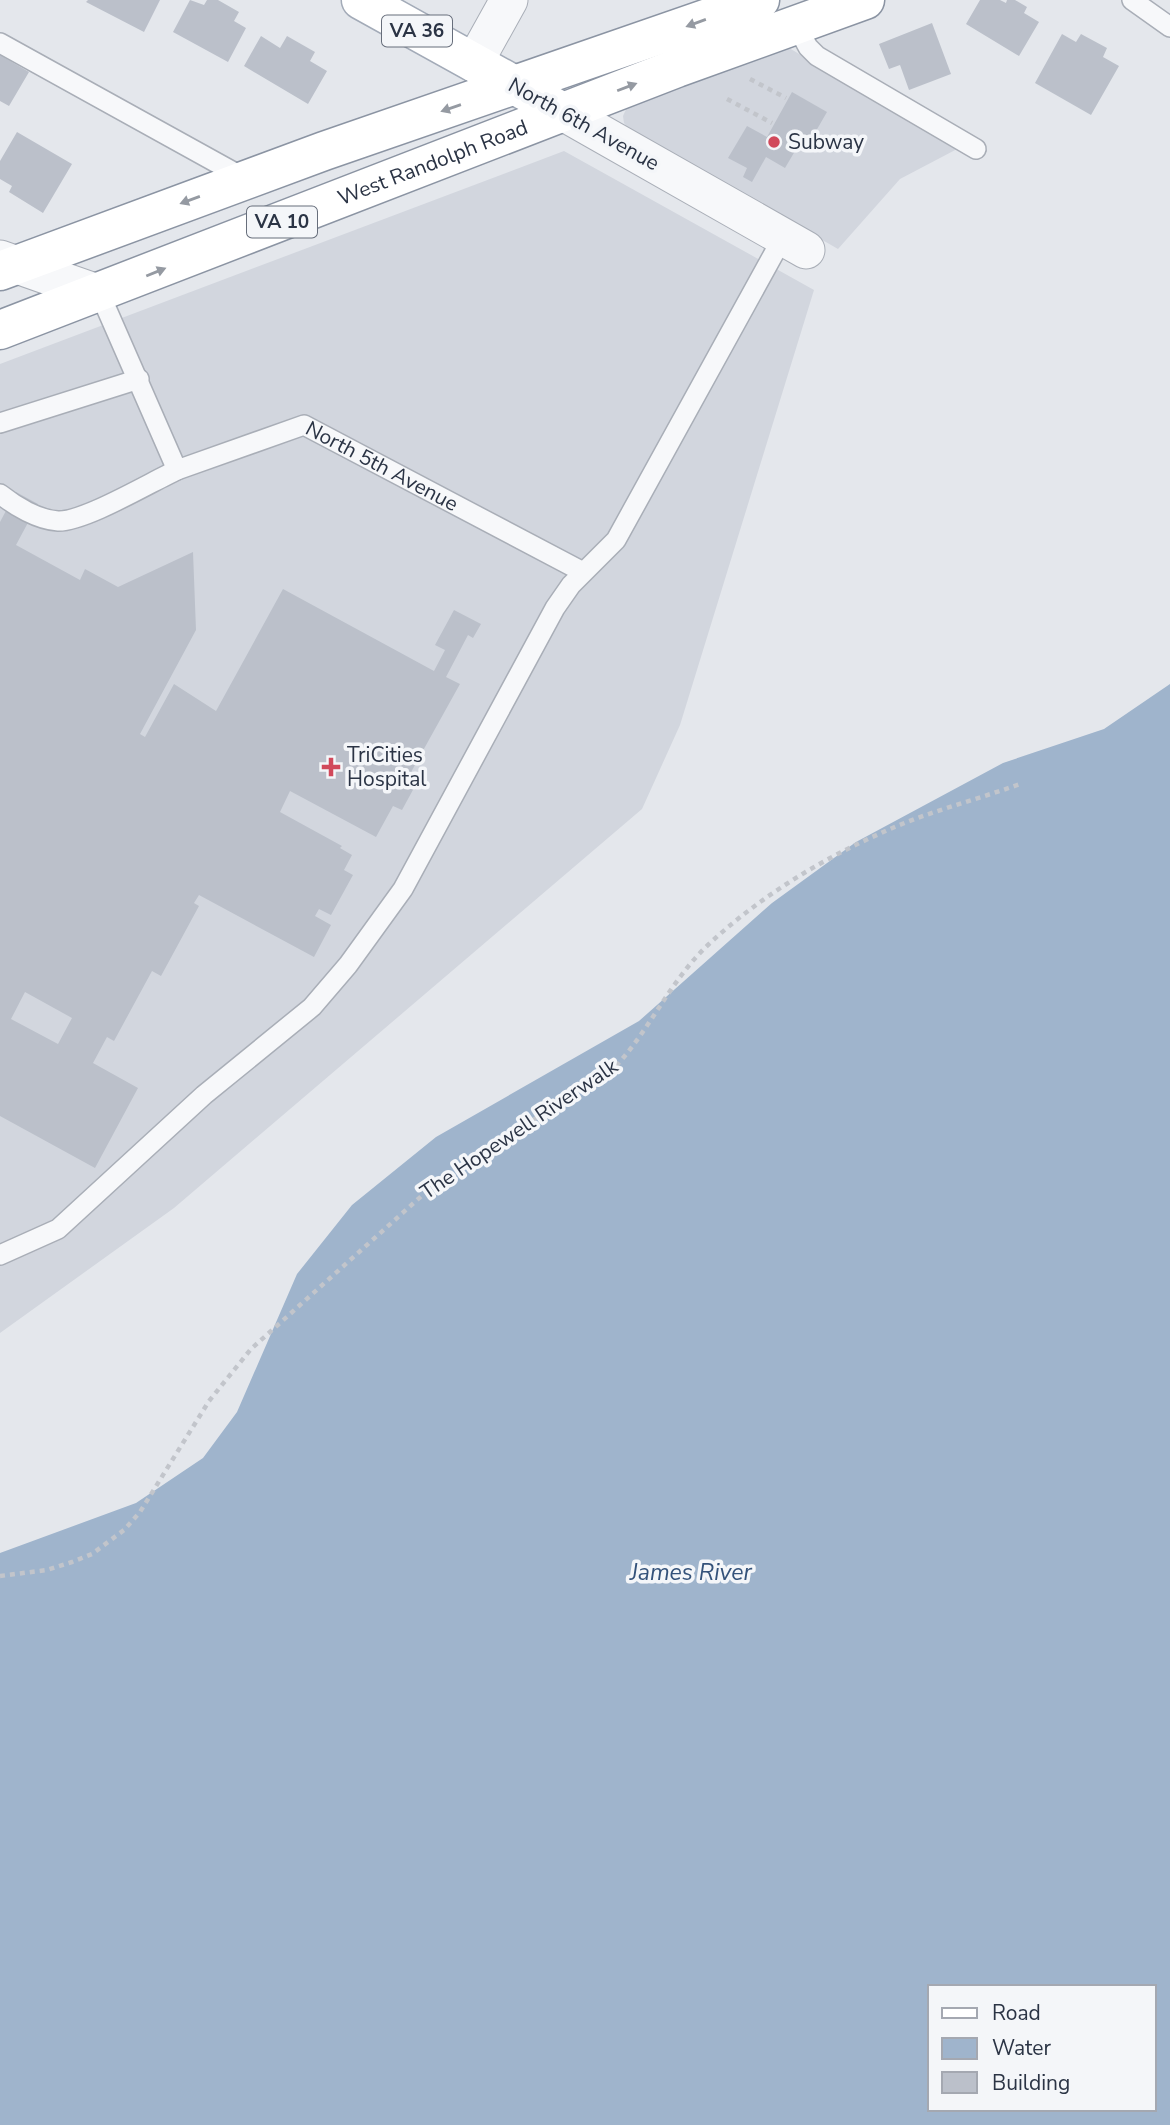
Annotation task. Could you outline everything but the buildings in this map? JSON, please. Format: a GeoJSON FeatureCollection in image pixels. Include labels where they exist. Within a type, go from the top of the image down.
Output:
{"type":"FeatureCollection","features":[{"type":"Feature","properties":{"kind":"main road","name":"North 6th Avenue"},"geometry":{"type":"LineString","coordinates":[[361,0],[564,112]]}},
{"type":"Feature","properties":{"kind":"main road","name":"West Randolph Road"},"geometry":{"type":"LineString","coordinates":[[4,265],[760,0]]}},
{"type":"Feature","properties":{"kind":"main road","name":"West Randolph Road"},"geometry":{"type":"LineString","coordinates":[[0,330],[564,112],[865,0]]}},
{"type":"Feature","properties":{"kind":"street"},"geometry":{"type":"LineString","coordinates":[[474,63],[509,0]]}},
{"type":"Feature","properties":{"kind":"street","name":"North 6th Avenue"},"geometry":{"type":"LineString","coordinates":[[564,112],[794,244]]}},
{"type":"Feature","properties":{"kind":"street"},"geometry":{"type":"LineString","coordinates":[[4,265],[100,293]]}},
{"type":"Feature","properties":{"kind":"lane"},"geometry":{"type":"LineString","coordinates":[[1132,0],[1170,27]]}},
{"type":"Feature","properties":{"kind":"lane"},"geometry":{"type":"LineString","coordinates":[[796,25],[808,47],[817,56],[976,149]]}},
{"type":"Feature","properties":{"kind":"lane"},"geometry":{"type":"LineString","coordinates":[[0,43],[247,180]]}},
{"type":"Feature","properties":{"kind":"lane"},"geometry":{"type":"LineString","coordinates":[[0,1255],[58,1229],[204,1095],[312,1007],[348,965],[403,890],[555,608],[583,572],[616,540],[794,244]]}},
{"type":"Feature","properties":{"kind":"lane"},"geometry":{"type":"LineString","coordinates":[[100,293],[177,470]]}},
{"type":"Feature","properties":{"kind":"lane"},"geometry":{"type":"LineString","coordinates":[[0,423],[139,379]]}},
{"type":"Feature","properties":{"kind":"lane","name":"North 5th Avenue"},"geometry":{"type":"LineString","coordinates":[[0,494],[34,514],[58,521],[79,517],[177,470],[304,425],[583,572]]}},
{"type":"Feature","properties":{"kind":"path"},"geometry":{"type":"LineString","coordinates":[[749,78],[786,98]]}},
{"type":"Feature","properties":{"kind":"path"},"geometry":{"type":"LineString","coordinates":[[727,99],[772,123]]}},
{"type":"Feature","properties":{"kind":"path","name":"The Hopewell Riverwalk"},"geometry":{"type":"LineString","coordinates":[[0,1576],[47,1570],[72,1562],[92,1554],[124,1530],[140,1512],[168,1462],[209,1401],[251,1349],[436,1183],[615,1067],[638,1041],[695,959],[755,906],[820,865],[881,832],[1020,784]]}},
{"type":"Feature","properties":{"kind":"shaded area"},"geometry":{"type":"Polygon","coordinates":[[[789,48],[959,148],[900,179],[838,249],[629,129],[624,123],[623,116],[627,107],[789,48]]]}},
{"type":"Feature","properties":{"kind":"shaded area","name":"TriCities Hospital"},"geometry":{"type":"Polygon","coordinates":[[[564,151],[814,290],[680,725],[642,809],[174,1208],[0,1333],[0,364],[564,151]]]}},
{"type":"Feature","properties":{"kind":"water","name":"James River"},"geometry":{"type":"Polygon","coordinates":[[[1170,684],[1170,2125],[0,2125],[0,1553],[136,1503],[203,1458],[237,1412],[297,1274],[352,1205],[436,1137],[639,1021],[772,903],[856,842],[1003,763],[1104,729],[1170,684]]]}},
{"type":"Feature","properties":{"kind":"place","name":"Subway"},"geometry":{"type":"Point","coordinates":[774,142]}},
{"type":"Feature","properties":{"kind":"place","name":"TriCities Hospital"},"geometry":{"type":"Point","coordinates":[331,767]}}]}
